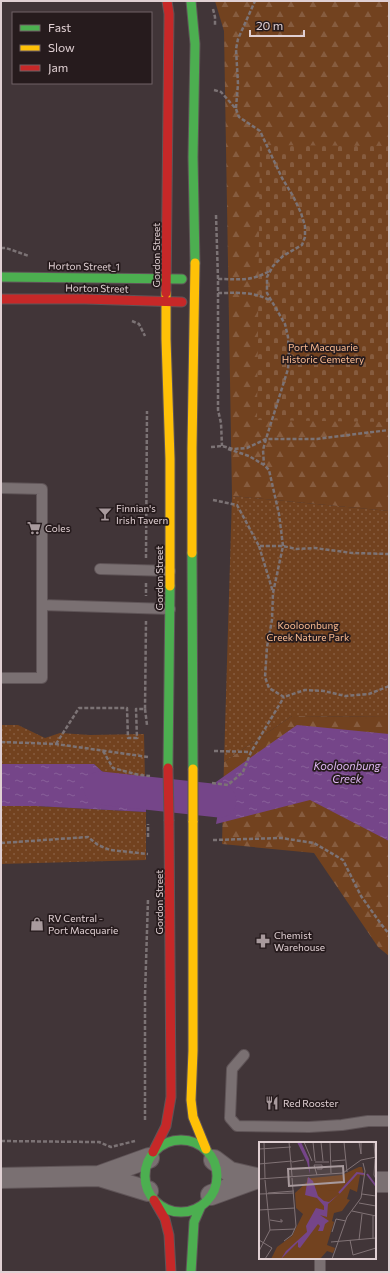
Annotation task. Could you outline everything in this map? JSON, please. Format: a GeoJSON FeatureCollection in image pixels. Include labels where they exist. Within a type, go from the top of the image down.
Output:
{"type":"FeatureCollection","features":[{"type":"Feature","properties":{"kind":"main road","name":"Gordon Street"},"geometry":{"type":"LineString","coordinates":[[151,1155],[165,1132],[172,1092],[168,768],[170,459],[166,351],[168,302],[169,14],[167,1]]}},
{"type":"Feature","properties":{"kind":"main road"},"geometry":{"type":"LineString","coordinates":[[191,1],[195,44],[192,448],[193,1051],[191,1100],[193,1117],[217,1174],[216,1182],[194,1222],[191,1251],[191,1272]]}},
{"type":"Feature","properties":{"kind":"main road","name":"Horton Street_1"},"geometry":{"type":"LineString","coordinates":[[1,277],[167,279]]}},
{"type":"Feature","properties":{"kind":"main road"},"geometry":{"type":"LineString","coordinates":[[167,279],[194,278]]}},
{"type":"Feature","properties":{"kind":"main road","name":"Horton Street"},"geometry":{"type":"LineString","coordinates":[[1,299],[85,299],[194,302]]}},
{"type":"Feature","properties":{"kind":"main road"},"geometry":{"type":"LineString","coordinates":[[171,1272],[169,1235],[165,1218],[145,1183],[146,1166],[151,1155],[160,1146],[178,1139],[191,1141],[210,1155]]}},
{"type":"Feature","properties":{"kind":"main road"},"geometry":{"type":"LineString","coordinates":[[151,1195],[168,1209],[178,1212],[193,1210],[206,1201]]}},
{"type":"Feature","properties":{"kind":"street"},"geometry":{"type":"LineString","coordinates":[[1,1178],[98,1176],[151,1155]]}},
{"type":"Feature","properties":{"kind":"street"},"geometry":{"type":"LineString","coordinates":[[210,1155],[230,1172],[258,1179]]}},
{"type":"Feature","properties":{"kind":"street"},"geometry":{"type":"LineString","coordinates":[[98,1176],[151,1195]]}},
{"type":"Feature","properties":{"kind":"street"},"geometry":{"type":"LineString","coordinates":[[206,1201],[258,1179]]}},
{"type":"Feature","properties":{"kind":"street"},"geometry":{"type":"LineString","coordinates":[[376,1182],[389,1182]]}},
{"type":"Feature","properties":{"kind":"lane"},"geometry":{"type":"LineString","coordinates":[[1,488],[42,488],[42,678],[1,678]]}},
{"type":"Feature","properties":{"kind":"lane"},"geometry":{"type":"LineString","coordinates":[[100,569],[170,571]]}},
{"type":"Feature","properties":{"kind":"lane"},"geometry":{"type":"LineString","coordinates":[[42,605],[170,609]]}},
{"type":"Feature","properties":{"kind":"lane"},"geometry":{"type":"LineString","coordinates":[[244,1055],[232,1069],[230,1118],[237,1126],[316,1126],[342,1125],[368,1121],[388,1121]]}},
{"type":"Feature","properties":{"kind":"lane"},"geometry":{"type":"LineString","coordinates":[[320,1259],[320,1272]]}},
{"type":"Feature","properties":{"kind":"path"},"geometry":{"type":"LineString","coordinates":[[236,109],[238,84],[236,49],[238,39],[255,1]]}},
{"type":"Feature","properties":{"kind":"path"},"geometry":{"type":"LineString","coordinates":[[212,88],[220,92],[236,109],[239,117],[260,131],[298,207],[305,226],[305,237],[302,245],[283,256],[273,266],[267,277],[267,293],[285,324],[288,337],[289,356],[288,370],[266,439],[264,465]]}},
{"type":"Feature","properties":{"kind":"path"},"geometry":{"type":"LineString","coordinates":[[218,279],[253,279],[271,270]]}},
{"type":"Feature","properties":{"kind":"path"},"geometry":{"type":"LineString","coordinates":[[218,293],[248,293],[264,297],[272,301]]}},
{"type":"Feature","properties":{"kind":"path"},"geometry":{"type":"LineString","coordinates":[[128,319],[139,324],[147,340]]}},
{"type":"Feature","properties":{"kind":"path"},"geometry":{"type":"LineString","coordinates":[[56,744],[79,708],[127,708],[128,738],[137,738],[136,709],[145,709],[147,404]]}},
{"type":"Feature","properties":{"kind":"path"},"geometry":{"type":"LineString","coordinates":[[228,449],[247,448],[266,439],[316,439],[389,430]]}},
{"type":"Feature","properties":{"kind":"path"},"geometry":{"type":"LineString","coordinates":[[192,448],[222,446],[249,456],[264,465],[269,470],[279,514],[283,546],[273,594],[272,620],[267,648],[265,677],[270,688],[284,697]]}},
{"type":"Feature","properties":{"kind":"path"},"geometry":{"type":"LineString","coordinates":[[213,500],[237,505],[259,546],[273,594]]}},
{"type":"Feature","properties":{"kind":"path"},"geometry":{"type":"LineString","coordinates":[[259,546],[283,546],[296,549],[315,548],[352,553],[389,554]]}},
{"type":"Feature","properties":{"kind":"path"},"geometry":{"type":"LineString","coordinates":[[243,772],[250,752],[284,697],[305,690],[324,690],[345,696],[369,694],[389,686]]}},
{"type":"Feature","properties":{"kind":"path"},"geometry":{"type":"LineString","coordinates":[[1,742],[56,744],[148,757]]}},
{"type":"Feature","properties":{"kind":"path"},"geometry":{"type":"LineString","coordinates":[[214,751],[250,752]]}},
{"type":"Feature","properties":{"kind":"path"},"geometry":{"type":"LineString","coordinates":[[1,843],[88,837],[98,845],[110,850],[148,854]]}},
{"type":"Feature","properties":{"kind":"path"},"geometry":{"type":"LineString","coordinates":[[148,837],[148,843]]}},
{"type":"Feature","properties":{"kind":"path"},"geometry":{"type":"LineString","coordinates":[[213,840],[281,838],[314,843],[343,860],[361,896],[389,934]]}},
{"type":"Feature","properties":{"kind":"path"},"geometry":{"type":"LineString","coordinates":[[148,848],[148,861]]}},
{"type":"Feature","properties":{"kind":"path"},"geometry":{"type":"LineString","coordinates":[[145,1126],[145,995],[148,899]]}},
{"type":"Feature","properties":{"kind":"path"},"geometry":{"type":"LineString","coordinates":[[1,1141],[99,1142],[110,1147],[139,1140]]}},
{"type":"Feature","properties":{"kind":"green space"},"geometry":{"type":"Polygon","coordinates":[[[215,1],[389,1],[389,511],[232,496],[224,31],[215,1]]]}},
{"type":"Feature","properties":{"kind":"green space","name":"Port Macquarie Historic Cemetery"},"geometry":{"type":"Polygon","coordinates":[[[260,145],[389,146],[389,422],[257,420],[260,145]]]}},
{"type":"Feature","properties":{"kind":"green space","name":"Kooloonbung Creek Nature Park"},"geometry":{"type":"Polygon","coordinates":[[[232,496],[389,511],[389,717],[292,716],[224,762],[232,496]]]}},
{"type":"Feature","properties":{"kind":"green space"},"geometry":{"type":"Polygon","coordinates":[[[292,716],[389,717],[389,956],[378,947],[314,853],[222,844],[224,762],[292,716]]]}},
{"type":"Feature","properties":{"kind":"green space"},"geometry":{"type":"Polygon","coordinates":[[[1,725],[18,725],[45,738],[60,733],[90,735],[144,734],[145,781],[123,781],[117,779],[106,774],[94,764],[1,764],[1,725]]]}},
{"type":"Feature","properties":{"kind":"green space"},"geometry":{"type":"Polygon","coordinates":[[[1,806],[36,806],[146,812],[146,860],[1,864],[1,806]]]}},
{"type":"Feature","properties":{"kind":"water","name":"Kooloonbung Creek"},"geometry":{"type":"Polygon","coordinates":[[[297,725],[389,734],[389,841],[310,800],[216,824],[220,801],[216,782],[297,725]]]}},
{"type":"Feature","properties":{"kind":"water"},"geometry":{"type":"Polygon","coordinates":[[[1,764],[94,764],[106,774],[123,781],[145,781],[146,812],[36,806],[1,806],[1,764]]]}},
{"type":"Feature","properties":{"kind":"waterway"},"geometry":{"type":"LineString","coordinates":[[100,788],[220,801]]}},
{"type":"Feature","properties":{"kind":"traffic: fast"},"geometry":{"type":"LineString","coordinates":[[191,1],[195,44],[193,157],[195,263]]}},
{"type":"Feature","properties":{"kind":"traffic: fast"},"geometry":{"type":"LineString","coordinates":[[1,277],[182,279]]}},
{"type":"Feature","properties":{"kind":"traffic: fast"},"geometry":{"type":"LineString","coordinates":[[192,553],[193,769]]}},
{"type":"Feature","properties":{"kind":"traffic: fast"},"geometry":{"type":"LineString","coordinates":[[168,768],[170,586]]}},
{"type":"Feature","properties":{"kind":"traffic: fast"},"geometry":{"type":"LineString","coordinates":[[181,1140],[195,1143],[207,1150],[214,1162],[217,1176],[214,1190],[207,1202],[195,1209],[181,1212],[167,1209],[155,1202],[148,1190],[145,1176],[148,1162],[155,1150],[167,1143],[181,1140]]}},
{"type":"Feature","properties":{"kind":"traffic: fast"},"geometry":{"type":"LineString","coordinates":[[191,1272],[194,1222],[201,1206]]}},
{"type":"Feature","properties":{"kind":"traffic: slow"},"geometry":{"type":"LineString","coordinates":[[192,553],[195,263]]}},
{"type":"Feature","properties":{"kind":"traffic: slow"},"geometry":{"type":"LineString","coordinates":[[166,293],[170,459],[170,586]]}},
{"type":"Feature","properties":{"kind":"traffic: slow"},"geometry":{"type":"LineString","coordinates":[[193,769],[193,821]]}},
{"type":"Feature","properties":{"kind":"traffic: slow"},"geometry":{"type":"LineString","coordinates":[[193,821],[193,1051],[191,1100],[193,1117],[206,1149]]}},
{"type":"Feature","properties":{"kind":"traffic: jam"},"geometry":{"type":"LineString","coordinates":[[166,293],[169,14],[167,1]]}},
{"type":"Feature","properties":{"kind":"traffic: jam"},"geometry":{"type":"LineString","coordinates":[[1,299],[85,299],[182,302]]}},
{"type":"Feature","properties":{"kind":"traffic: jam"},"geometry":{"type":"LineString","coordinates":[[168,768],[169,821]]}},
{"type":"Feature","properties":{"kind":"traffic: jam"},"geometry":{"type":"LineString","coordinates":[[153,1152],[166,1126],[171,1097],[169,821]]}},
{"type":"Feature","properties":{"kind":"traffic: jam"},"geometry":{"type":"LineString","coordinates":[[154,1200],[165,1219],[169,1235],[171,1272]]}},
{"type":"Feature","properties":{"kind":"place","name":"Finnian's Irish Tavern"},"geometry":{"type":"Point","coordinates":[105,514]}},
{"type":"Feature","properties":{"kind":"place","name":"Coles"},"geometry":{"type":"Point","coordinates":[34,528]}},
{"type":"Feature","properties":{"kind":"place","name":"RV Central - Port Macquarie"},"geometry":{"type":"Point","coordinates":[37,924]}},
{"type":"Feature","properties":{"kind":"place","name":"Chemist Warehouse"},"geometry":{"type":"Point","coordinates":[263,941]}},
{"type":"Feature","properties":{"kind":"place","name":"Red Rooster"},"geometry":{"type":"Point","coordinates":[272,1103]}}]}
